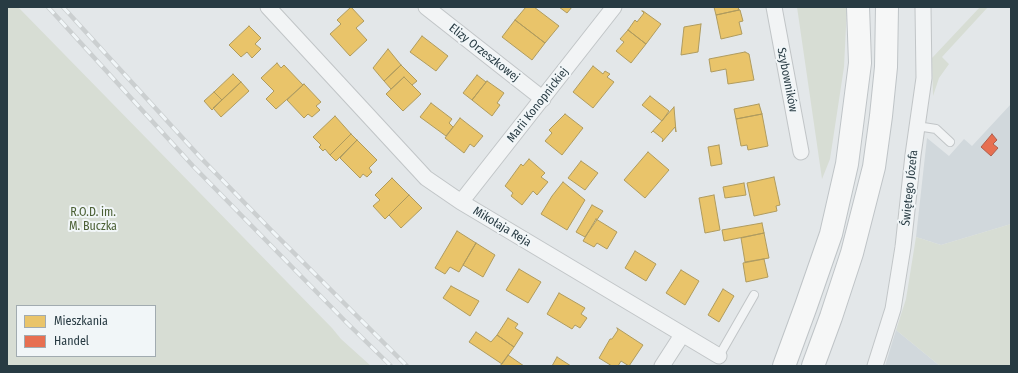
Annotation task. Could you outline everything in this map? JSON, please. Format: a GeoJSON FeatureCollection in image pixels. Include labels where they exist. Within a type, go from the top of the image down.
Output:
{"type":"FeatureCollection","features":[{"type":"Feature","properties":{"kind":"main road"},"geometry":{"type":"LineString","coordinates":[[784,366],[831,234],[847,164],[860,63],[858,7]]}},
{"type":"Feature","properties":{"kind":"main road"},"geometry":{"type":"LineString","coordinates":[[813,366],[852,253],[874,166],[886,67],[887,7]]}},
{"type":"Feature","properties":{"kind":"street","name":"Mikołaja Reja"},"geometry":{"type":"LineString","coordinates":[[268,7],[426,178],[461,202],[719,356]]}},
{"type":"Feature","properties":{"kind":"street","name":"Elizy Orzeszkowej"},"geometry":{"type":"LineString","coordinates":[[426,7],[543,99]]}},
{"type":"Feature","properties":{"kind":"street","name":"Marii Konopnickiej"},"geometry":{"type":"LineString","coordinates":[[461,202],[614,7]]}},
{"type":"Feature","properties":{"kind":"street","name":"Szybowników"},"geometry":{"type":"LineString","coordinates":[[774,7],[801,152]]}},
{"type":"Feature","properties":{"kind":"street","name":"Świętego Józefa"},"geometry":{"type":"LineString","coordinates":[[875,366],[893,309],[903,247],[924,78],[923,7]]}},
{"type":"Feature","properties":{"kind":"street"},"geometry":{"type":"LineString","coordinates":[[662,366],[682,335]]}},
{"type":"Feature","properties":{"kind":"lane"},"geometry":{"type":"LineString","coordinates":[[917,126],[936,129],[950,142]]}},
{"type":"Feature","properties":{"kind":"lane","name":"Mikołaja Reja"},"geometry":{"type":"LineString","coordinates":[[719,356],[754,295]]}},
{"type":"Feature","properties":{"kind":"shaded area"},"geometry":{"type":"Polygon","coordinates":[[[1011,104],[1011,224],[941,245],[916,237],[927,138],[949,156],[964,139],[972,146],[1011,104]]]}},
{"type":"Feature","properties":{"kind":"shaded area"},"geometry":{"type":"Polygon","coordinates":[[[896,330],[940,366],[885,366],[896,330]]]}},
{"type":"Feature","properties":{"kind":"green space","name":"R.O.D. im. M. Buczka"},"geometry":{"type":"Polygon","coordinates":[[[7,7],[18,7],[332,328],[341,339],[371,366],[7,366],[7,7]]]}},
{"type":"Feature","properties":{"kind":"green space"},"geometry":{"type":"Polygon","coordinates":[[[797,7],[847,7],[844,67],[830,159],[822,179],[797,7]]]}},
{"type":"Feature","properties":{"kind":"green space"},"geometry":{"type":"Polygon","coordinates":[[[980,7],[988,7],[942,57],[949,64],[939,78],[933,96],[932,58],[980,7]]]}},
{"type":"Feature","properties":{"kind":"green space"},"geometry":{"type":"Polygon","coordinates":[[[1011,224],[1011,366],[940,366],[896,330],[906,299],[916,237],[941,245],[1011,224]]]}},
{"type":"Feature","properties":{"kind":"building: Mieszkania"},"geometry":{"type":"Polygon","coordinates":[[[351,7],[364,21],[356,28],[367,40],[350,56],[330,34],[341,24],[337,20],[351,7]]]}},
{"type":"Feature","properties":{"kind":"building: Mieszkania"},"geometry":{"type":"Polygon","coordinates":[[[526,7],[534,7],[559,26],[545,43],[515,20],[526,7]]]}},
{"type":"Feature","properties":{"kind":"building: Mieszkania"},"geometry":{"type":"Polygon","coordinates":[[[559,7],[572,7],[567,13],[559,7]]]}},
{"type":"Feature","properties":{"kind":"building: Mieszkania"},"geometry":{"type":"Polygon","coordinates":[[[714,7],[738,7],[739,10],[716,15],[714,7]]]}},
{"type":"Feature","properties":{"kind":"building: Mieszkania"},"geometry":{"type":"Polygon","coordinates":[[[740,10],[743,21],[739,22],[742,34],[721,39],[716,15],[740,10]]]}},
{"type":"Feature","properties":{"kind":"building: Mieszkania"},"geometry":{"type":"Polygon","coordinates":[[[642,11],[661,24],[646,44],[628,30],[635,20],[637,22],[644,13],[642,11]]]}},
{"type":"Feature","properties":{"kind":"building: Mieszkania"},"geometry":{"type":"Polygon","coordinates":[[[515,20],[545,43],[532,60],[502,37],[515,20]]]}},
{"type":"Feature","properties":{"kind":"building: Mieszkania"},"geometry":{"type":"Polygon","coordinates":[[[701,24],[698,52],[681,55],[684,27],[701,24]]]}},
{"type":"Feature","properties":{"kind":"building: Mieszkania"},"geometry":{"type":"Polygon","coordinates":[[[249,26],[261,38],[255,44],[261,49],[252,58],[247,52],[241,57],[229,45],[249,26]]]}},
{"type":"Feature","properties":{"kind":"building: Mieszkania"},"geometry":{"type":"Polygon","coordinates":[[[628,30],[646,44],[631,63],[616,51],[624,42],[620,39],[628,30]]]}},
{"type":"Feature","properties":{"kind":"building: Mieszkania"},"geometry":{"type":"Polygon","coordinates":[[[422,36],[448,56],[436,71],[410,52],[422,36]]]}},
{"type":"Feature","properties":{"kind":"building: Mieszkania"},"geometry":{"type":"Polygon","coordinates":[[[388,49],[401,65],[384,81],[373,68],[388,49]]]}},
{"type":"Feature","properties":{"kind":"building: Mieszkania"},"geometry":{"type":"Polygon","coordinates":[[[745,52],[749,54],[754,80],[728,84],[726,69],[711,72],[709,59],[745,52]]]}},
{"type":"Feature","properties":{"kind":"building: Mieszkania"},"geometry":{"type":"Polygon","coordinates":[[[277,63],[281,68],[284,65],[303,85],[276,109],[266,99],[274,91],[261,78],[277,63]]]}},
{"type":"Feature","properties":{"kind":"building: Mieszkania"},"geometry":{"type":"Polygon","coordinates":[[[401,65],[417,81],[412,85],[404,77],[391,89],[384,81],[401,65]]]}},
{"type":"Feature","properties":{"kind":"building: Mieszkania"},"geometry":{"type":"Polygon","coordinates":[[[593,66],[603,74],[605,71],[610,74],[607,77],[614,82],[593,108],[573,92],[593,66]]]}},
{"type":"Feature","properties":{"kind":"building: Mieszkania"},"geometry":{"type":"Polygon","coordinates":[[[233,74],[241,82],[222,100],[214,92],[233,74]]]}},
{"type":"Feature","properties":{"kind":"building: Mieszkania"},"geometry":{"type":"Polygon","coordinates":[[[477,75],[486,82],[472,100],[463,93],[477,75]]]}},
{"type":"Feature","properties":{"kind":"building: Mieszkania"},"geometry":{"type":"Polygon","coordinates":[[[404,77],[421,94],[403,111],[386,94],[404,77]]]}},
{"type":"Feature","properties":{"kind":"building: Mieszkania"},"geometry":{"type":"Polygon","coordinates":[[[487,81],[504,93],[497,103],[500,105],[492,116],[472,100],[487,81]]]}},
{"type":"Feature","properties":{"kind":"building: Mieszkania"},"geometry":{"type":"Polygon","coordinates":[[[241,82],[249,91],[221,117],[213,108],[241,82]]]}},
{"type":"Feature","properties":{"kind":"building: Mieszkania"},"geometry":{"type":"Polygon","coordinates":[[[304,84],[321,102],[316,106],[320,110],[312,117],[308,114],[304,118],[287,100],[304,84]]]}},
{"type":"Feature","properties":{"kind":"building: Mieszkania"},"geometry":{"type":"Polygon","coordinates":[[[214,92],[222,100],[212,110],[204,101],[214,92]]]}},
{"type":"Feature","properties":{"kind":"building: Mieszkania"},"geometry":{"type":"Polygon","coordinates":[[[650,96],[669,111],[662,121],[642,105],[650,96]]]}},
{"type":"Feature","properties":{"kind":"building: Mieszkania"},"geometry":{"type":"Polygon","coordinates":[[[431,103],[452,119],[449,123],[453,127],[446,136],[420,117],[431,103]]]}},
{"type":"Feature","properties":{"kind":"building: Mieszkania"},"geometry":{"type":"Polygon","coordinates":[[[759,104],[762,114],[736,119],[734,109],[759,104]]]}},
{"type":"Feature","properties":{"kind":"building: Mieszkania"},"geometry":{"type":"Polygon","coordinates":[[[674,107],[676,132],[675,127],[662,142],[663,139],[653,131],[651,133],[674,107]]]}},
{"type":"Feature","properties":{"kind":"building: Mieszkania"},"geometry":{"type":"Polygon","coordinates":[[[565,114],[583,128],[562,155],[545,141],[552,133],[549,130],[565,114]]]}},
{"type":"Feature","properties":{"kind":"building: Mieszkania"},"geometry":{"type":"Polygon","coordinates":[[[762,114],[768,146],[748,150],[747,145],[741,146],[736,119],[762,114]]]}},
{"type":"Feature","properties":{"kind":"building: Mieszkania"},"geometry":{"type":"Polygon","coordinates":[[[335,116],[351,134],[330,155],[325,149],[323,151],[319,147],[321,145],[313,137],[335,116]]]}},
{"type":"Feature","properties":{"kind":"building: Mieszkania"},"geometry":{"type":"Polygon","coordinates":[[[460,118],[483,136],[474,147],[470,144],[464,153],[445,138],[460,118]]]}},
{"type":"Feature","properties":{"kind":"building: Mieszkania"},"geometry":{"type":"Polygon","coordinates":[[[351,134],[357,140],[336,161],[330,155],[351,134]]]}},
{"type":"Feature","properties":{"kind":"building: Mieszkania"},"geometry":{"type":"Polygon","coordinates":[[[357,140],[377,160],[369,168],[372,172],[367,177],[363,174],[360,178],[340,158],[357,140]]]}},
{"type":"Feature","properties":{"kind":"building: Mieszkania"},"geometry":{"type":"Polygon","coordinates":[[[719,145],[722,164],[711,166],[708,147],[719,145]]]}},
{"type":"Feature","properties":{"kind":"building: Mieszkania"},"geometry":{"type":"Polygon","coordinates":[[[648,152],[669,170],[645,198],[624,180],[648,152]]]}},
{"type":"Feature","properties":{"kind":"building: Mieszkania"},"geometry":{"type":"Polygon","coordinates":[[[529,159],[545,173],[541,177],[548,182],[537,195],[533,191],[522,205],[511,196],[513,193],[505,186],[521,164],[523,166],[529,159]]]}},
{"type":"Feature","properties":{"kind":"building: Mieszkania"},"geometry":{"type":"Polygon","coordinates":[[[581,161],[598,173],[585,190],[568,178],[581,161]]]}},
{"type":"Feature","properties":{"kind":"building: Mieszkania"},"geometry":{"type":"Polygon","coordinates":[[[774,177],[780,205],[776,206],[777,211],[754,216],[747,183],[774,177]]]}},
{"type":"Feature","properties":{"kind":"building: Mieszkania"},"geometry":{"type":"Polygon","coordinates":[[[392,178],[409,195],[385,219],[373,206],[380,200],[375,195],[392,178]]]}},
{"type":"Feature","properties":{"kind":"building: Mieszkania"},"geometry":{"type":"Polygon","coordinates":[[[563,182],[585,200],[567,230],[541,214],[563,182]]]}},
{"type":"Feature","properties":{"kind":"building: Mieszkania"},"geometry":{"type":"Polygon","coordinates":[[[744,183],[746,195],[725,198],[723,187],[744,183]]]}},
{"type":"Feature","properties":{"kind":"building: Mieszkania"},"geometry":{"type":"Polygon","coordinates":[[[409,195],[422,208],[401,228],[389,215],[409,195]]]}},
{"type":"Feature","properties":{"kind":"building: Mieszkania"},"geometry":{"type":"Polygon","coordinates":[[[714,195],[720,230],[705,233],[699,198],[714,195]]]}},
{"type":"Feature","properties":{"kind":"building: Mieszkania"},"geometry":{"type":"Polygon","coordinates":[[[592,205],[603,211],[585,237],[576,232],[592,205]]]}},
{"type":"Feature","properties":{"kind":"building: Mieszkania"},"geometry":{"type":"Polygon","coordinates":[[[596,219],[617,232],[607,249],[597,243],[594,247],[583,241],[596,219]]]}},
{"type":"Feature","properties":{"kind":"building: Mieszkania"},"geometry":{"type":"Polygon","coordinates":[[[762,223],[764,233],[724,241],[722,230],[762,223]]]}},
{"type":"Feature","properties":{"kind":"building: Mieszkania"},"geometry":{"type":"Polygon","coordinates":[[[457,231],[476,243],[459,272],[450,267],[445,274],[435,268],[457,231]]]}},
{"type":"Feature","properties":{"kind":"building: Mieszkania"},"geometry":{"type":"Polygon","coordinates":[[[764,233],[769,258],[745,262],[741,238],[764,233]]]}},
{"type":"Feature","properties":{"kind":"building: Mieszkania"},"geometry":{"type":"Polygon","coordinates":[[[476,243],[495,255],[483,277],[463,265],[476,243]]]}},
{"type":"Feature","properties":{"kind":"building: Mieszkania"},"geometry":{"type":"Polygon","coordinates":[[[635,251],[656,264],[646,281],[625,268],[635,251]]]}},
{"type":"Feature","properties":{"kind":"building: Mieszkania"},"geometry":{"type":"Polygon","coordinates":[[[764,259],[768,277],[746,282],[743,263],[764,259]]]}},
{"type":"Feature","properties":{"kind":"building: Mieszkania"},"geometry":{"type":"Polygon","coordinates":[[[519,269],[541,282],[528,303],[506,290],[519,269]]]}},
{"type":"Feature","properties":{"kind":"building: Mieszkania"},"geometry":{"type":"Polygon","coordinates":[[[681,270],[699,281],[685,305],[666,293],[681,270]]]}},
{"type":"Feature","properties":{"kind":"building: Mieszkania"},"geometry":{"type":"Polygon","coordinates":[[[451,286],[479,301],[470,316],[443,298],[451,286]]]}},
{"type":"Feature","properties":{"kind":"building: Mieszkania"},"geometry":{"type":"Polygon","coordinates":[[[723,289],[734,296],[719,322],[708,315],[723,289]]]}},
{"type":"Feature","properties":{"kind":"building: Mieszkania"},"geometry":{"type":"Polygon","coordinates":[[[559,293],[585,308],[581,314],[587,318],[580,328],[575,325],[572,329],[547,314],[559,293]]]}},
{"type":"Feature","properties":{"kind":"building: Mieszkania"},"geometry":{"type":"Polygon","coordinates":[[[508,318],[518,324],[515,328],[523,333],[514,347],[497,335],[508,318]]]}},
{"type":"Feature","properties":{"kind":"building: Mieszkania"},"geometry":{"type":"Polygon","coordinates":[[[617,328],[643,345],[629,366],[621,361],[618,366],[612,366],[599,358],[610,339],[612,339],[618,330],[617,328]]]}},
{"type":"Feature","properties":{"kind":"building: Mieszkania"},"geometry":{"type":"Polygon","coordinates":[[[476,332],[491,342],[497,335],[514,347],[502,364],[469,342],[476,332]]]}},
{"type":"Feature","properties":{"kind":"building: Mieszkania"},"geometry":{"type":"Polygon","coordinates":[[[508,355],[524,366],[500,366],[508,355]]]}},
{"type":"Feature","properties":{"kind":"building: Mieszkania"},"geometry":{"type":"Polygon","coordinates":[[[557,357],[571,366],[552,366],[557,357]]]}},
{"type":"Feature","properties":{"kind":"building: Handel"},"geometry":{"type":"Polygon","coordinates":[[[992,134],[997,140],[993,144],[998,148],[991,156],[981,147],[992,134]]]}},
{"type":"Feature","properties":{"kind":"railway"},"geometry":{"type":"LineString","coordinates":[[48,7],[193,166],[391,366]]}},
{"type":"Feature","properties":{"kind":"railway"},"geometry":{"type":"LineString","coordinates":[[63,7],[200,157],[407,366]]}}]}
